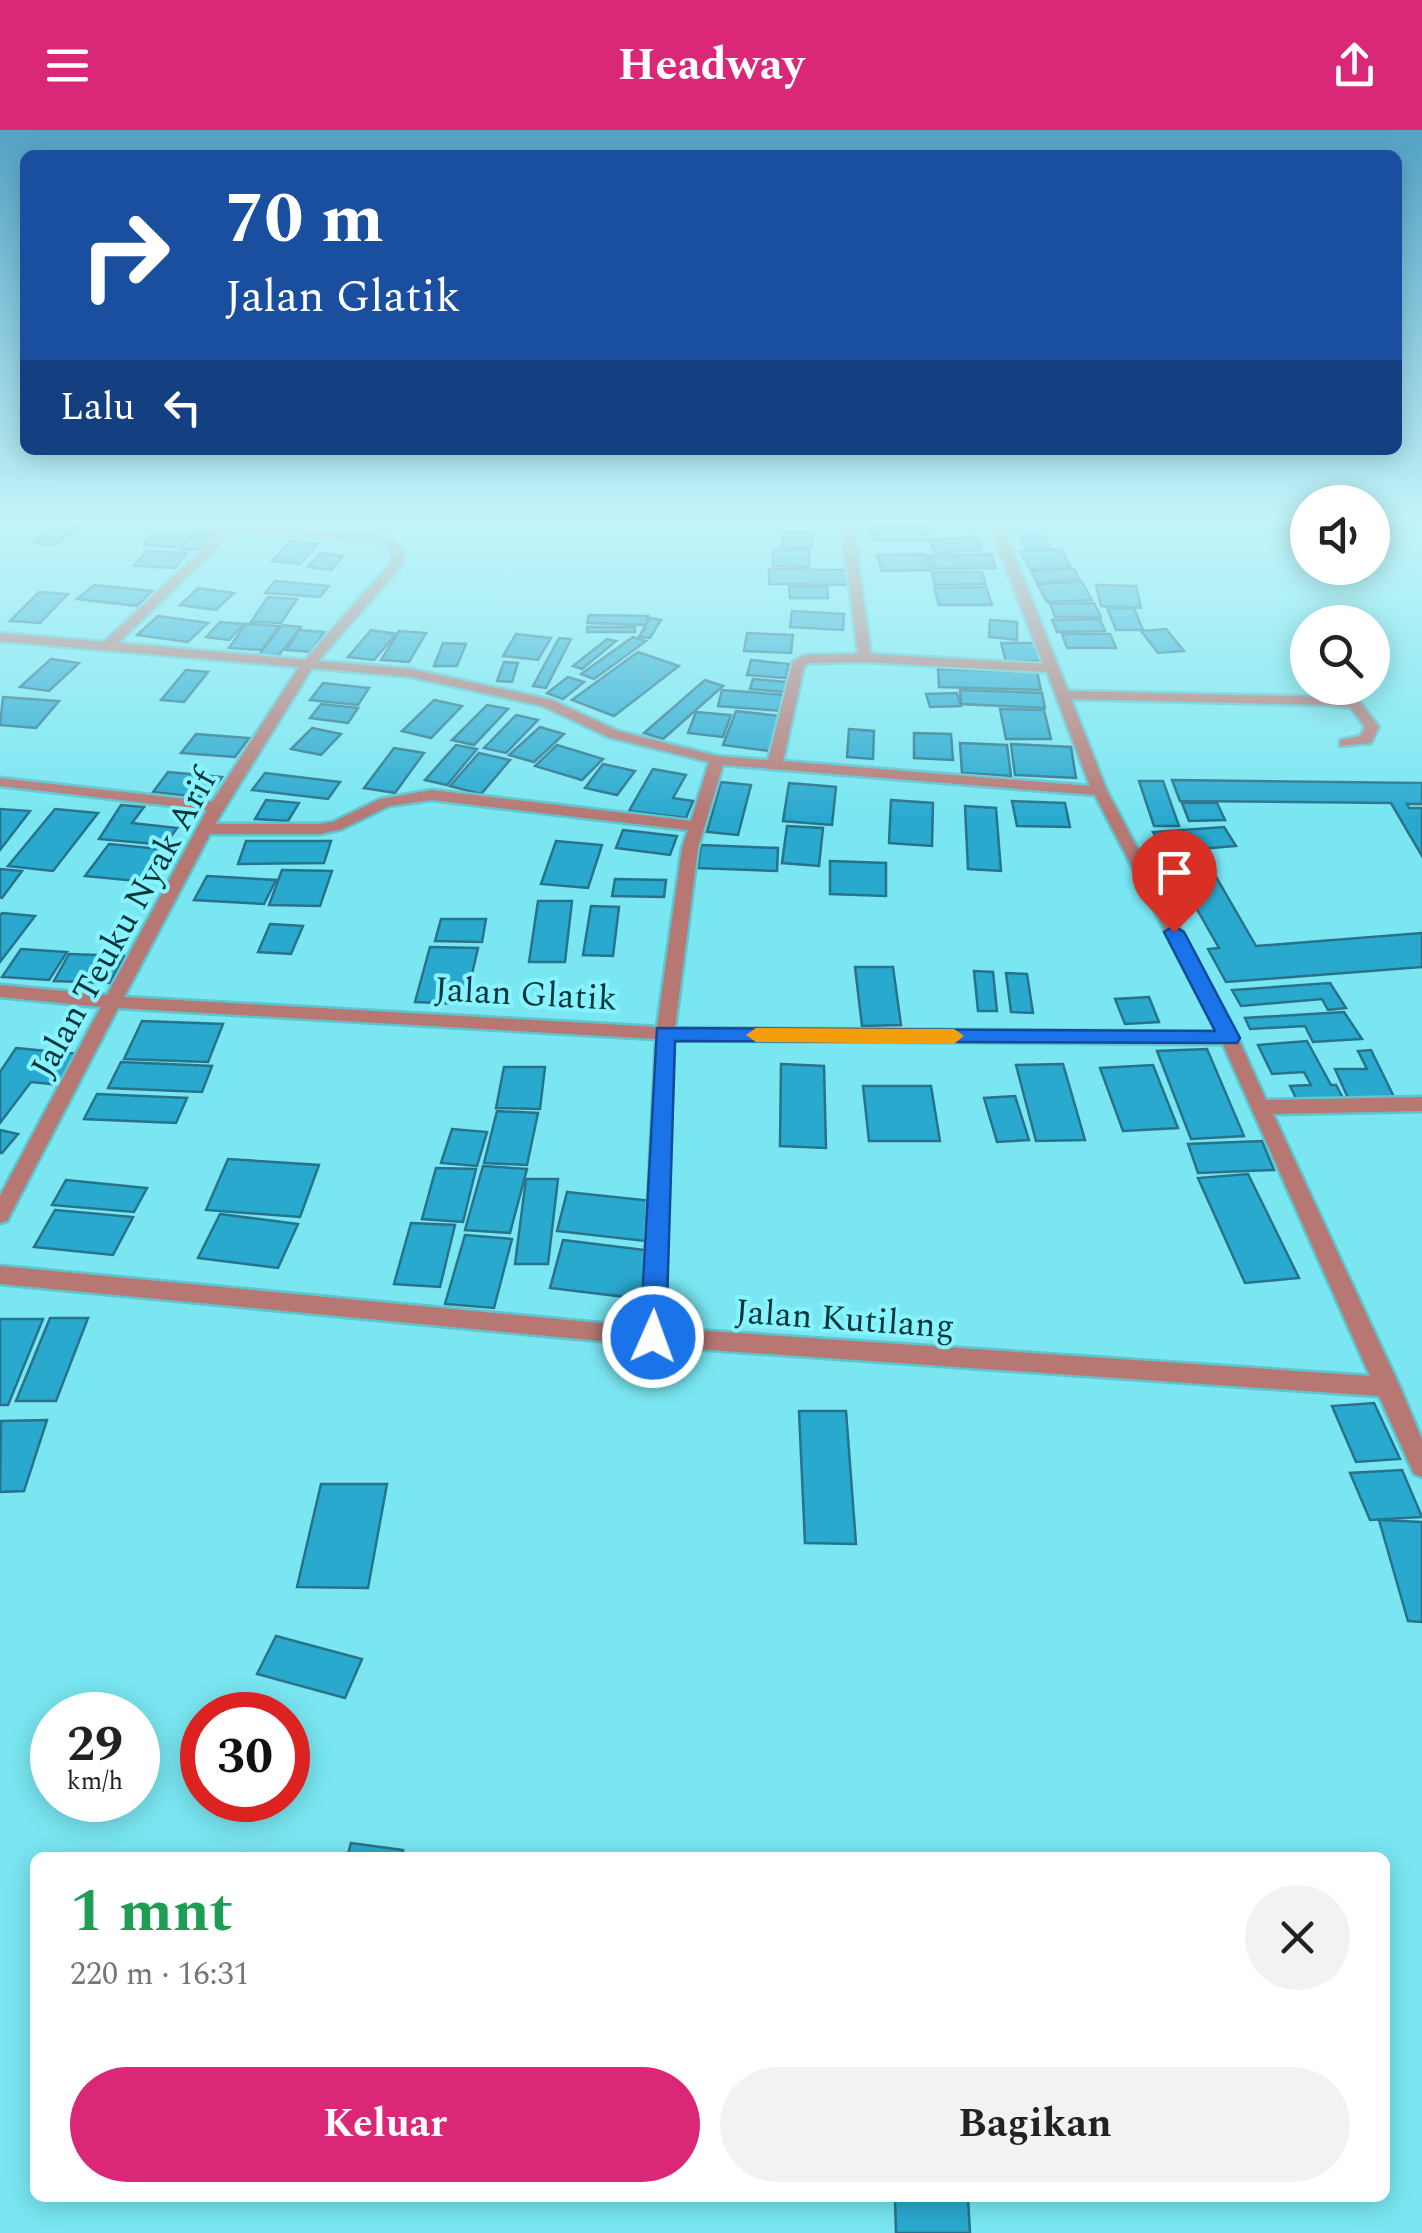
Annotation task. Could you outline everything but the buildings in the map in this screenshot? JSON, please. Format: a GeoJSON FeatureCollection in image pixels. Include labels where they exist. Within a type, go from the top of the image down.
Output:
{"type":"FeatureCollection","features":[{"type":"Feature","properties":{"kind":"street"},"geometry":{"type":"LineString","coordinates":[[106,648],[134,621]]}},
{"type":"Feature","properties":{"kind":"street","name":"Jalan Teuku Nyak Arif"},"geometry":{"type":"LineString","coordinates":[[0,1214],[216,807],[308,665],[347,621]]}},
{"type":"Feature","properties":{"kind":"street"},"geometry":{"type":"LineString","coordinates":[[860,621],[865,658]]}},
{"type":"Feature","properties":{"kind":"street"},"geometry":{"type":"LineString","coordinates":[[1033,621],[1100,791],[1230,1038],[1422,1466]]}},
{"type":"Feature","properties":{"kind":"street"},"geometry":{"type":"LineString","coordinates":[[0,637],[411,672],[547,703],[614,734],[717,760],[1100,791]]}},
{"type":"Feature","properties":{"kind":"street"},"geometry":{"type":"LineString","coordinates":[[775,763],[798,664],[806,658],[1051,668]]}},
{"type":"Feature","properties":{"kind":"street"},"geometry":{"type":"LineString","coordinates":[[1063,696],[1328,701],[1355,706],[1372,727],[1366,740],[1345,744]]}},
{"type":"Feature","properties":{"kind":"street"},"geometry":{"type":"LineString","coordinates":[[653,1337],[665,1034],[690,848],[717,760]]}},
{"type":"Feature","properties":{"kind":"street"},"geometry":{"type":"LineString","coordinates":[[0,782],[216,807]]}},
{"type":"Feature","properties":{"kind":"street"},"geometry":{"type":"LineString","coordinates":[[204,829],[320,829],[346,822],[384,802],[432,795],[696,826]]}},
{"type":"Feature","properties":{"kind":"street","name":"Jalan Glatik"},"geometry":{"type":"LineString","coordinates":[[0,990],[112,1002],[665,1034],[1230,1038]]}},
{"type":"Feature","properties":{"kind":"street"},"geometry":{"type":"LineString","coordinates":[[1260,1107],[1422,1104]]}},
{"type":"Feature","properties":{"kind":"street","name":"Jalan Kutilang"},"geometry":{"type":"LineString","coordinates":[[0,1275],[653,1337],[1388,1387]]}},
{"type":"Feature","properties":{"kind":"slow traffic"},"geometry":{"type":"LineString","coordinates":[[756,1035],[954,1036]]}},
{"type":"Feature","properties":{"kind":"route"},"geometry":{"type":"LineString","coordinates":[[653,1337],[665,1034],[1230,1038],[1174,932]]}}]}
